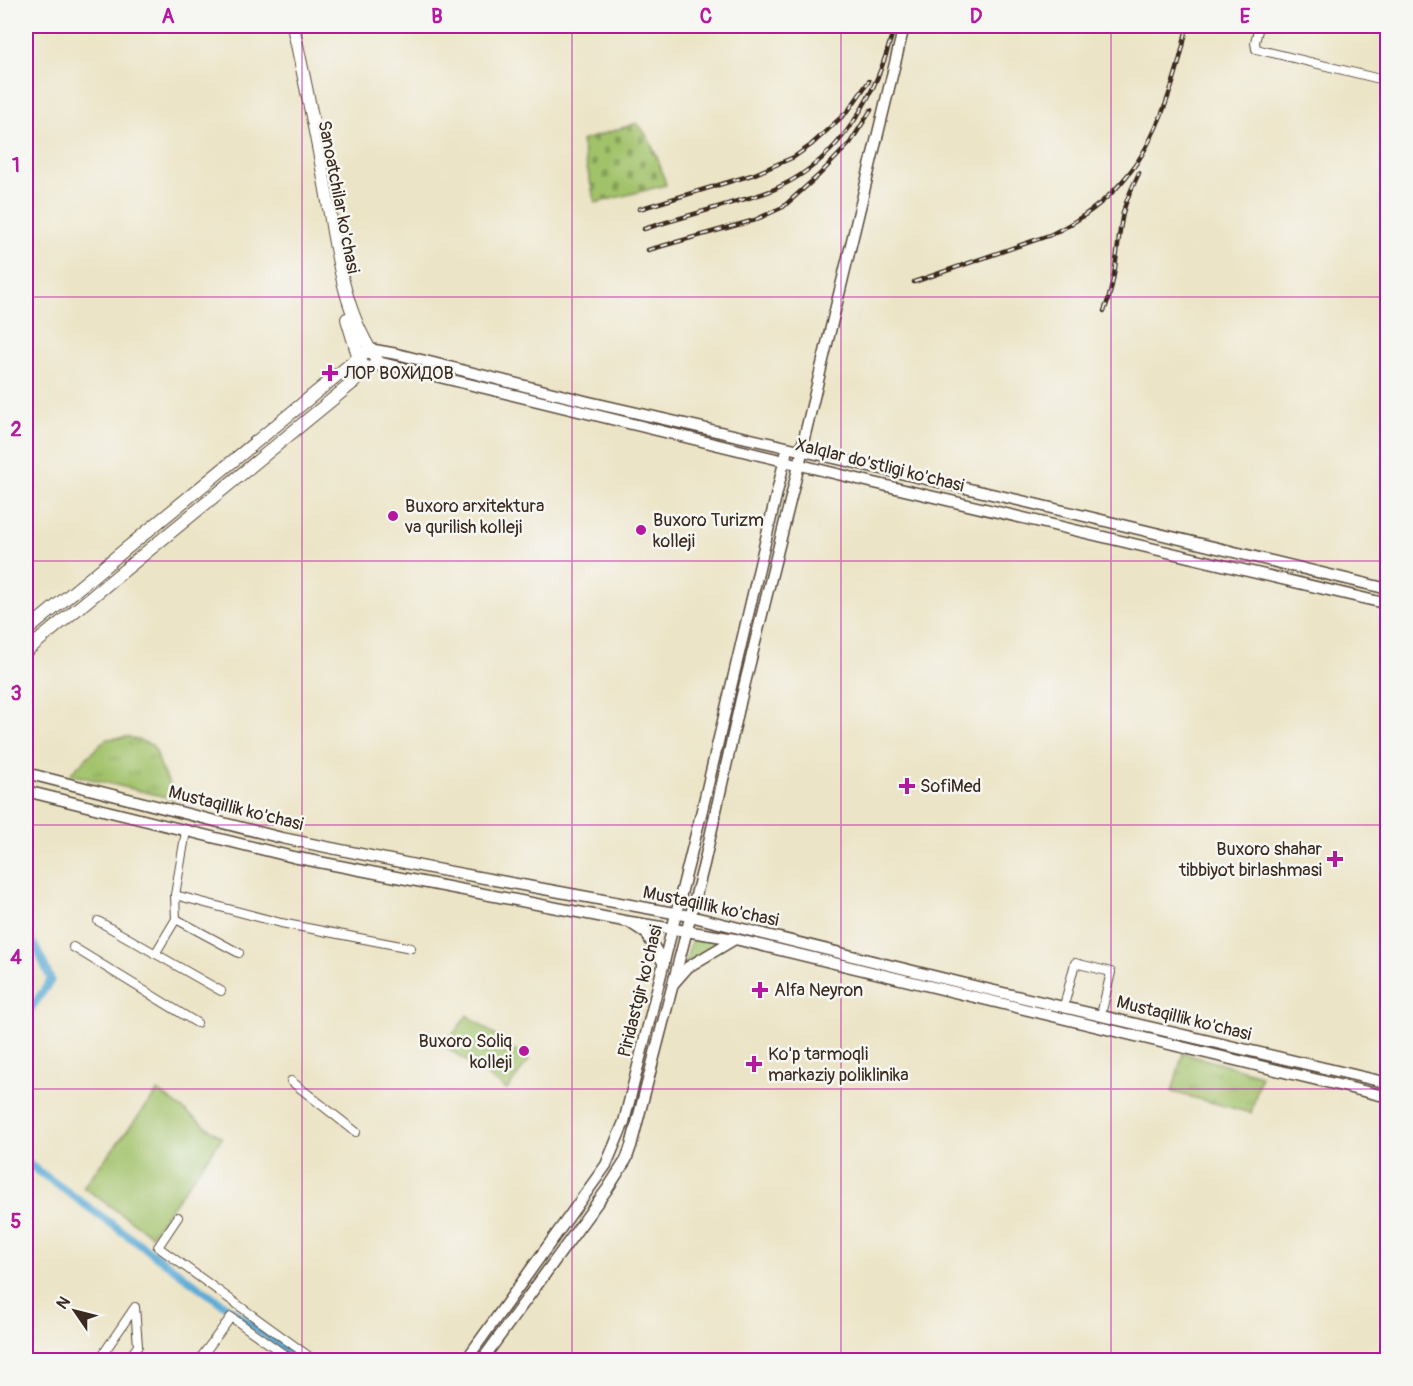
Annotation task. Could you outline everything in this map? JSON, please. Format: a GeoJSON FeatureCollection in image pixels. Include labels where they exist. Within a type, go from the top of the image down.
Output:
{"type":"FeatureCollection","features":[{"type":"Feature","properties":{"kind":"main road","name":"Sanoatchilar ko'chasi"},"geometry":{"type":"LineString","coordinates":[[286,26],[338,283],[359,359],[368,370]]}},
{"type":"Feature","properties":{"kind":"main road","name":"Sanoatchilar ko'chasi"},"geometry":{"type":"LineString","coordinates":[[293,26],[344,286],[353,319],[378,362]]}},
{"type":"Feature","properties":{"kind":"main road","name":"Piridastgir ko'chasi"},"geometry":{"type":"LineString","coordinates":[[482,1360],[602,1196],[626,1160],[632,1146],[674,983],[904,26]]}},
{"type":"Feature","properties":{"kind":"main road"},"geometry":{"type":"LineString","coordinates":[[26,631],[369,350]]}},
{"type":"Feature","properties":{"kind":"main road","name":"Xalqlar do'stligi ko'chasi"},"geometry":{"type":"LineString","coordinates":[[369,350],[397,354],[589,402],[1022,501],[1388,589]]}},
{"type":"Feature","properties":{"kind":"main road"},"geometry":{"type":"LineString","coordinates":[[26,651],[378,362]]}},
{"type":"Feature","properties":{"kind":"main road","name":"Xalqlar do'stligi ko'chasi"},"geometry":{"type":"LineString","coordinates":[[378,362],[1388,604]]}},
{"type":"Feature","properties":{"kind":"main road","name":"Piridastgir ko'chasi"},"geometry":{"type":"LineString","coordinates":[[466,1360],[606,1165],[624,1122],[729,697],[787,447]]}},
{"type":"Feature","properties":{"kind":"main road"},"geometry":{"type":"LineString","coordinates":[[80,586],[88,599]]}},
{"type":"Feature","properties":{"kind":"main road"},"geometry":{"type":"LineString","coordinates":[[729,697],[741,699]]}},
{"type":"Feature","properties":{"kind":"main road","name":"Mustaqillik ko'chasi"},"geometry":{"type":"LineString","coordinates":[[26,773],[282,838],[690,916],[824,955],[981,993],[1195,1044],[1387,1083]]}},
{"type":"Feature","properties":{"kind":"main road","name":"Mustaqillik ko'chasi"},"geometry":{"type":"LineString","coordinates":[[26,791],[292,857],[624,921],[824,955]]}},
{"type":"Feature","properties":{"kind":"main road"},"geometry":{"type":"LineString","coordinates":[[191,832],[200,817]]}},
{"type":"Feature","properties":{"kind":"main road"},"geometry":{"type":"LineString","coordinates":[[393,876],[396,861]]}},
{"type":"Feature","properties":{"kind":"main road"},"geometry":{"type":"LineString","coordinates":[[624,921],[646,933],[664,964]]}},
{"type":"Feature","properties":{"kind":"main road"},"geometry":{"type":"LineString","coordinates":[[674,983],[688,968],[735,939]]}},
{"type":"Feature","properties":{"kind":"main road","name":"Mustaqillik ko'chasi"},"geometry":{"type":"LineString","coordinates":[[981,993],[1064,1006],[1101,1015],[1195,1044],[1385,1096]]}},
{"type":"Feature","properties":{"kind":"main road"},"geometry":{"type":"LineString","coordinates":[[1385,1096],[1387,1083]]}},
{"type":"Feature","properties":{"kind":"main road"},"geometry":{"type":"LineString","coordinates":[[590,1188],[602,1196]]}},
{"type":"Feature","properties":{"kind":"street"},"geometry":{"type":"LineString","coordinates":[[1259,26],[1255,42],[1257,49],[1388,81]]}},
{"type":"Feature","properties":{"kind":"street"},"geometry":{"type":"LineString","coordinates":[[155,954],[176,919],[175,895],[191,832]]}},
{"type":"Feature","properties":{"kind":"street"},"geometry":{"type":"LineString","coordinates":[[175,895],[281,923],[411,948]]}},
{"type":"Feature","properties":{"kind":"street"},"geometry":{"type":"LineString","coordinates":[[176,919],[239,953]]}},
{"type":"Feature","properties":{"kind":"street"},"geometry":{"type":"LineString","coordinates":[[98,921],[221,991]]}},
{"type":"Feature","properties":{"kind":"street"},"geometry":{"type":"LineString","coordinates":[[73,947],[196,1023]]}},
{"type":"Feature","properties":{"kind":"street"},"geometry":{"type":"LineString","coordinates":[[1064,1006],[1075,963],[1084,965],[1111,972],[1101,1015]]}},
{"type":"Feature","properties":{"kind":"street"},"geometry":{"type":"LineString","coordinates":[[291,1081],[356,1132]]}},
{"type":"Feature","properties":{"kind":"street"},"geometry":{"type":"LineString","coordinates":[[178,1217],[158,1246],[314,1360]]}},
{"type":"Feature","properties":{"kind":"street"},"geometry":{"type":"LineString","coordinates":[[99,1360],[135,1307],[138,1346],[128,1360]]}},
{"type":"Feature","properties":{"kind":"street"},"geometry":{"type":"LineString","coordinates":[[199,1360],[231,1317],[292,1360]]}},
{"type":"Feature","properties":{"kind":"green space"},"geometry":{"type":"Polygon","coordinates":[[[637,123],[651,144],[666,185],[595,203],[581,141],[637,123]]]}},
{"type":"Feature","properties":{"kind":"green space"},"geometry":{"type":"Polygon","coordinates":[[[129,737],[152,745],[162,771],[179,800],[70,774],[106,739],[129,737]]]}},
{"type":"Feature","properties":{"kind":"green space"},"geometry":{"type":"Polygon","coordinates":[[[692,937],[726,942],[685,965],[692,937]]]}},
{"type":"Feature","properties":{"kind":"green space"},"geometry":{"type":"Polygon","coordinates":[[[467,1015],[529,1060],[507,1090],[445,1046],[467,1015]]]}},
{"type":"Feature","properties":{"kind":"green space"},"geometry":{"type":"Polygon","coordinates":[[[1183,1053],[1261,1075],[1251,1113],[1172,1092],[1183,1053]]]}},
{"type":"Feature","properties":{"kind":"green space"},"geometry":{"type":"Polygon","coordinates":[[[158,1091],[222,1138],[151,1235],[83,1187],[158,1091]]]}},
{"type":"Feature","properties":{"kind":"waterway"},"geometry":{"type":"LineString","coordinates":[[26,932],[39,953],[51,980],[26,1016]]}},
{"type":"Feature","properties":{"kind":"waterway"},"geometry":{"type":"LineString","coordinates":[[26,1162],[300,1360]]}},
{"type":"Feature","properties":{"kind":"railway"},"geometry":{"type":"LineString","coordinates":[[644,229],[767,192],[802,174],[822,158],[840,140],[868,98],[879,74],[894,26]]}},
{"type":"Feature","properties":{"kind":"railway"},"geometry":{"type":"LineString","coordinates":[[914,282],[1050,235],[1082,217],[1110,195],[1137,162],[1157,126],[1172,84],[1187,26]]}},
{"type":"Feature","properties":{"kind":"railway"},"geometry":{"type":"LineString","coordinates":[[639,209],[755,174],[794,157],[811,145],[848,111],[869,81]]}},
{"type":"Feature","properties":{"kind":"railway"},"geometry":{"type":"LineString","coordinates":[[648,250],[755,220],[783,207],[850,143],[871,110]]}},
{"type":"Feature","properties":{"kind":"railway"},"geometry":{"type":"LineString","coordinates":[[1104,311],[1114,275],[1124,208],[1139,173]]}},
{"type":"Feature","properties":{"kind":"place","name":"ЛОР ВОХИДОВ"},"geometry":{"type":"Point","coordinates":[330,373]}},
{"type":"Feature","properties":{"kind":"place","name":"Buxoro arxitektura va qurilish kolleji"},"geometry":{"type":"Point","coordinates":[393,516]}},
{"type":"Feature","properties":{"kind":"place","name":"Buxoro Turizm kolleji"},"geometry":{"type":"Point","coordinates":[641,530]}},
{"type":"Feature","properties":{"kind":"place","name":"SofiMed"},"geometry":{"type":"Point","coordinates":[907,786]}},
{"type":"Feature","properties":{"kind":"place","name":"Buxoro shahar tibbiyot birlashmasi"},"geometry":{"type":"Point","coordinates":[1335,859]}},
{"type":"Feature","properties":{"kind":"place","name":"Alfa Neyron"},"geometry":{"type":"Point","coordinates":[760,990]}},
{"type":"Feature","properties":{"kind":"place","name":"Buxoro Soliq kolleji"},"geometry":{"type":"Point","coordinates":[524,1051]}},
{"type":"Feature","properties":{"kind":"place","name":"Ko'p tarmoqli markaziy poliklinika"},"geometry":{"type":"Point","coordinates":[754,1064]}}]}
